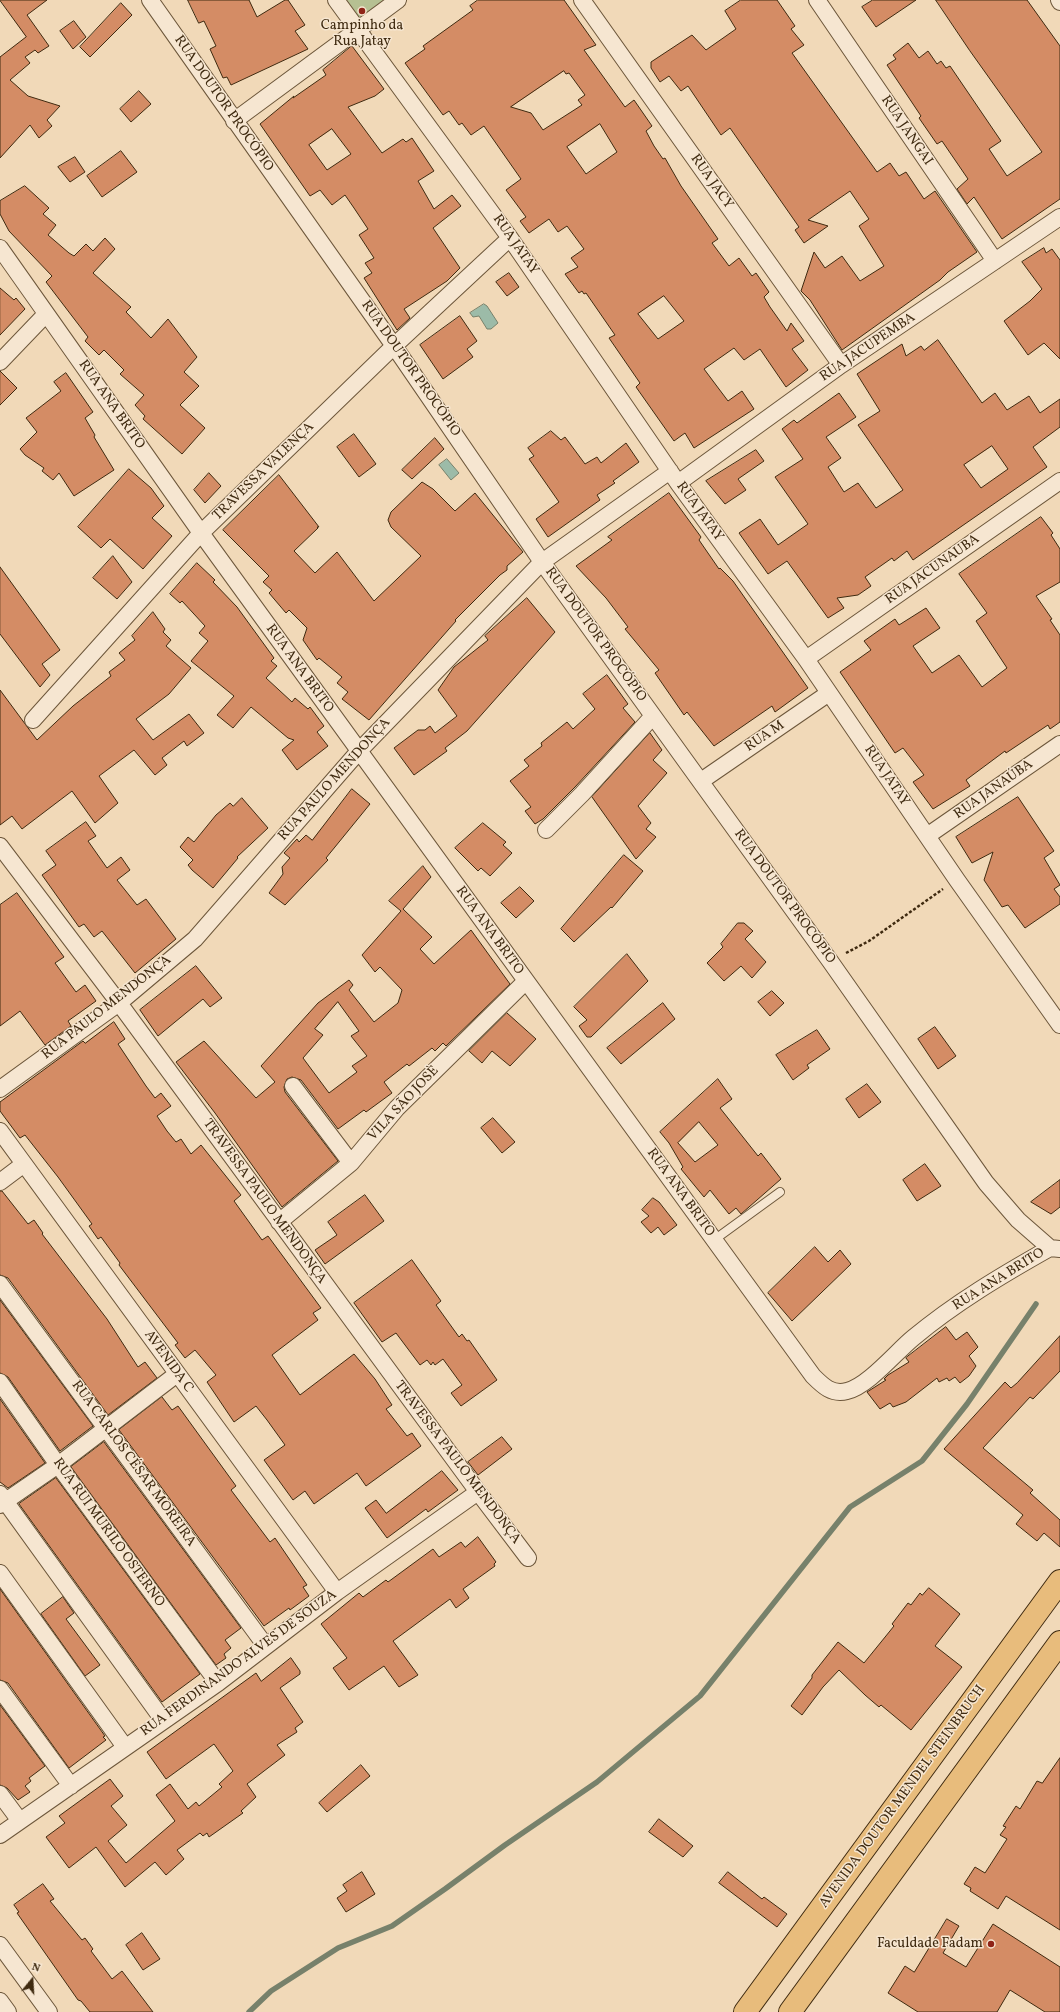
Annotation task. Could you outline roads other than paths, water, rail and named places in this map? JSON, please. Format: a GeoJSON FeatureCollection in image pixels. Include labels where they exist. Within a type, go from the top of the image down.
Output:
{"type":"FeatureCollection","features":[{"type":"Feature","properties":{"kind":"highway","name":"AVENIDA DOUTOR MENDEL STEINBRUCH"},"geometry":{"type":"LineString","coordinates":[[745,2012],[1060,1581]]}},
{"type":"Feature","properties":{"kind":"highway"},"geometry":{"type":"LineString","coordinates":[[790,2012],[1059,1644]]}},
{"type":"Feature","properties":{"kind":"street","name":"RUA DOUTOR PROCÓPIO"},"geometry":{"type":"LineString","coordinates":[[150,0],[394,346],[542,562],[830,961],[986,1183],[1018,1220],[1055,1248]]}},
{"type":"Feature","properties":{"kind":"street","name":"RUA JATAY"},"geometry":{"type":"LineString","coordinates":[[336,0],[510,238],[674,477],[806,658],[957,880],[1060,1025]]}},
{"type":"Feature","properties":{"kind":"street"},"geometry":{"type":"LineString","coordinates":[[234,121],[398,0]]}},
{"type":"Feature","properties":{"kind":"street","name":"RUA JACY"},"geometry":{"type":"LineString","coordinates":[[582,0],[841,365]]}},
{"type":"Feature","properties":{"kind":"street","name":"RUA JANGAI"},"geometry":{"type":"LineString","coordinates":[[817,0],[995,261]]}},
{"type":"Feature","properties":{"kind":"street","name":"RUA JACUPEMBA"},"geometry":{"type":"LineString","coordinates":[[674,477],[1060,217]]}},
{"type":"Feature","properties":{"kind":"street","name":"TRAVESSA VALENÇA"},"geometry":{"type":"LineString","coordinates":[[33,720],[201,533],[394,346],[510,238]]}},
{"type":"Feature","properties":{"kind":"street","name":"RUA ANA BRITO"},"geometry":{"type":"LineString","coordinates":[[0,248],[201,533],[813,1376],[824,1387],[835,1392],[852,1390],[874,1374],[913,1338],[986,1285],[1055,1248]]}},
{"type":"Feature","properties":{"kind":"street"},"geometry":{"type":"LineString","coordinates":[[0,362],[46,314]]}},
{"type":"Feature","properties":{"kind":"street","name":"RUA PAULO MENDONÇA"},"geometry":{"type":"LineString","coordinates":[[0,1089],[119,1003],[195,939],[359,751],[542,562],[674,477]]}},
{"type":"Feature","properties":{"kind":"street","name":"RUA JACUNAUBA"},"geometry":{"type":"LineString","coordinates":[[806,658],[1060,481]]}},
{"type":"Feature","properties":{"kind":"street","name":"RUA M"},"geometry":{"type":"LineString","coordinates":[[701,781],[829,693]]}},
{"type":"Feature","properties":{"kind":"street"},"geometry":{"type":"LineString","coordinates":[[546,830],[582,794],[653,716]]}},
{"type":"Feature","properties":{"kind":"street","name":"RUA JANAÚBA"},"geometry":{"type":"LineString","coordinates":[[927,836],[1060,744]]}},
{"type":"Feature","properties":{"kind":"street","name":"TRAVESSA PAULO MENDONÇA"},"geometry":{"type":"LineString","coordinates":[[0,846],[119,1003],[528,1558]]}},
{"type":"Feature","properties":{"kind":"street","name":"VILA SÃO JOSÈ"},"geometry":{"type":"LineString","coordinates":[[279,1222],[351,1163],[397,1108],[526,981]]}},
{"type":"Feature","properties":{"kind":"street"},"geometry":{"type":"LineString","coordinates":[[293,1086],[351,1163]]}},
{"type":"Feature","properties":{"kind":"street","name":"AVENIDA C"},"geometry":{"type":"LineString","coordinates":[[0,1131],[337,1592]]}},
{"type":"Feature","properties":{"kind":"street"},"geometry":{"type":"LineString","coordinates":[[0,1182],[24,1164]]}},
{"type":"Feature","properties":{"kind":"street","name":"RUA CARLOS CÉSAR MOREIRA"},"geometry":{"type":"LineString","coordinates":[[0,1284],[265,1645]]}},
{"type":"Feature","properties":{"kind":"street"},"geometry":{"type":"LineString","coordinates":[[163,1720],[2,1500],[58,1465],[177,1374]]}},
{"type":"Feature","properties":{"kind":"street","name":"RUA RUI MURILO OSTERNO"},"geometry":{"type":"LineString","coordinates":[[0,1382],[58,1465],[218,1683]]}},
{"type":"Feature","properties":{"kind":"street","name":"RUA FERDINANDO ALVES DE SOUZA"},"geometry":{"type":"LineString","coordinates":[[0,1835],[71,1786],[125,1746],[218,1683],[265,1645],[337,1592],[478,1492]]}},
{"type":"Feature","properties":{"kind":"street"},"geometry":{"type":"LineString","coordinates":[[0,1573],[125,1746]]}},
{"type":"Feature","properties":{"kind":"street"},"geometry":{"type":"LineString","coordinates":[[0,1689],[71,1786]]}},
{"type":"Feature","properties":{"kind":"street"},"geometry":{"type":"LineString","coordinates":[[0,1794],[20,1821]]}},
{"type":"Feature","properties":{"kind":"street"},"geometry":{"type":"LineString","coordinates":[[0,1945],[49,2012]]}},
{"type":"Feature","properties":{"kind":"street"},"geometry":{"type":"LineString","coordinates":[[0,2001],[8,2012]]}},
{"type":"Feature","properties":{"kind":"lane"},"geometry":{"type":"LineString","coordinates":[[714,1240],[780,1192]]}},
{"type":"Feature","properties":{"kind":"waterway"},"geometry":{"type":"LineString","coordinates":[[249,2012],[271,1991],[338,1948],[392,1926],[445,1889],[505,1845],[597,1782],[700,1696],[850,1507],[922,1461],[967,1404],[1036,1304]]}},
{"type":"Feature","properties":{"kind":"place","name":"Campinho da Rua Jatay"},"geometry":{"type":"Point","coordinates":[362,11]}},
{"type":"Feature","properties":{"kind":"place","name":"Faculdade Fadam"},"geometry":{"type":"Point","coordinates":[991,1944]}}]}
